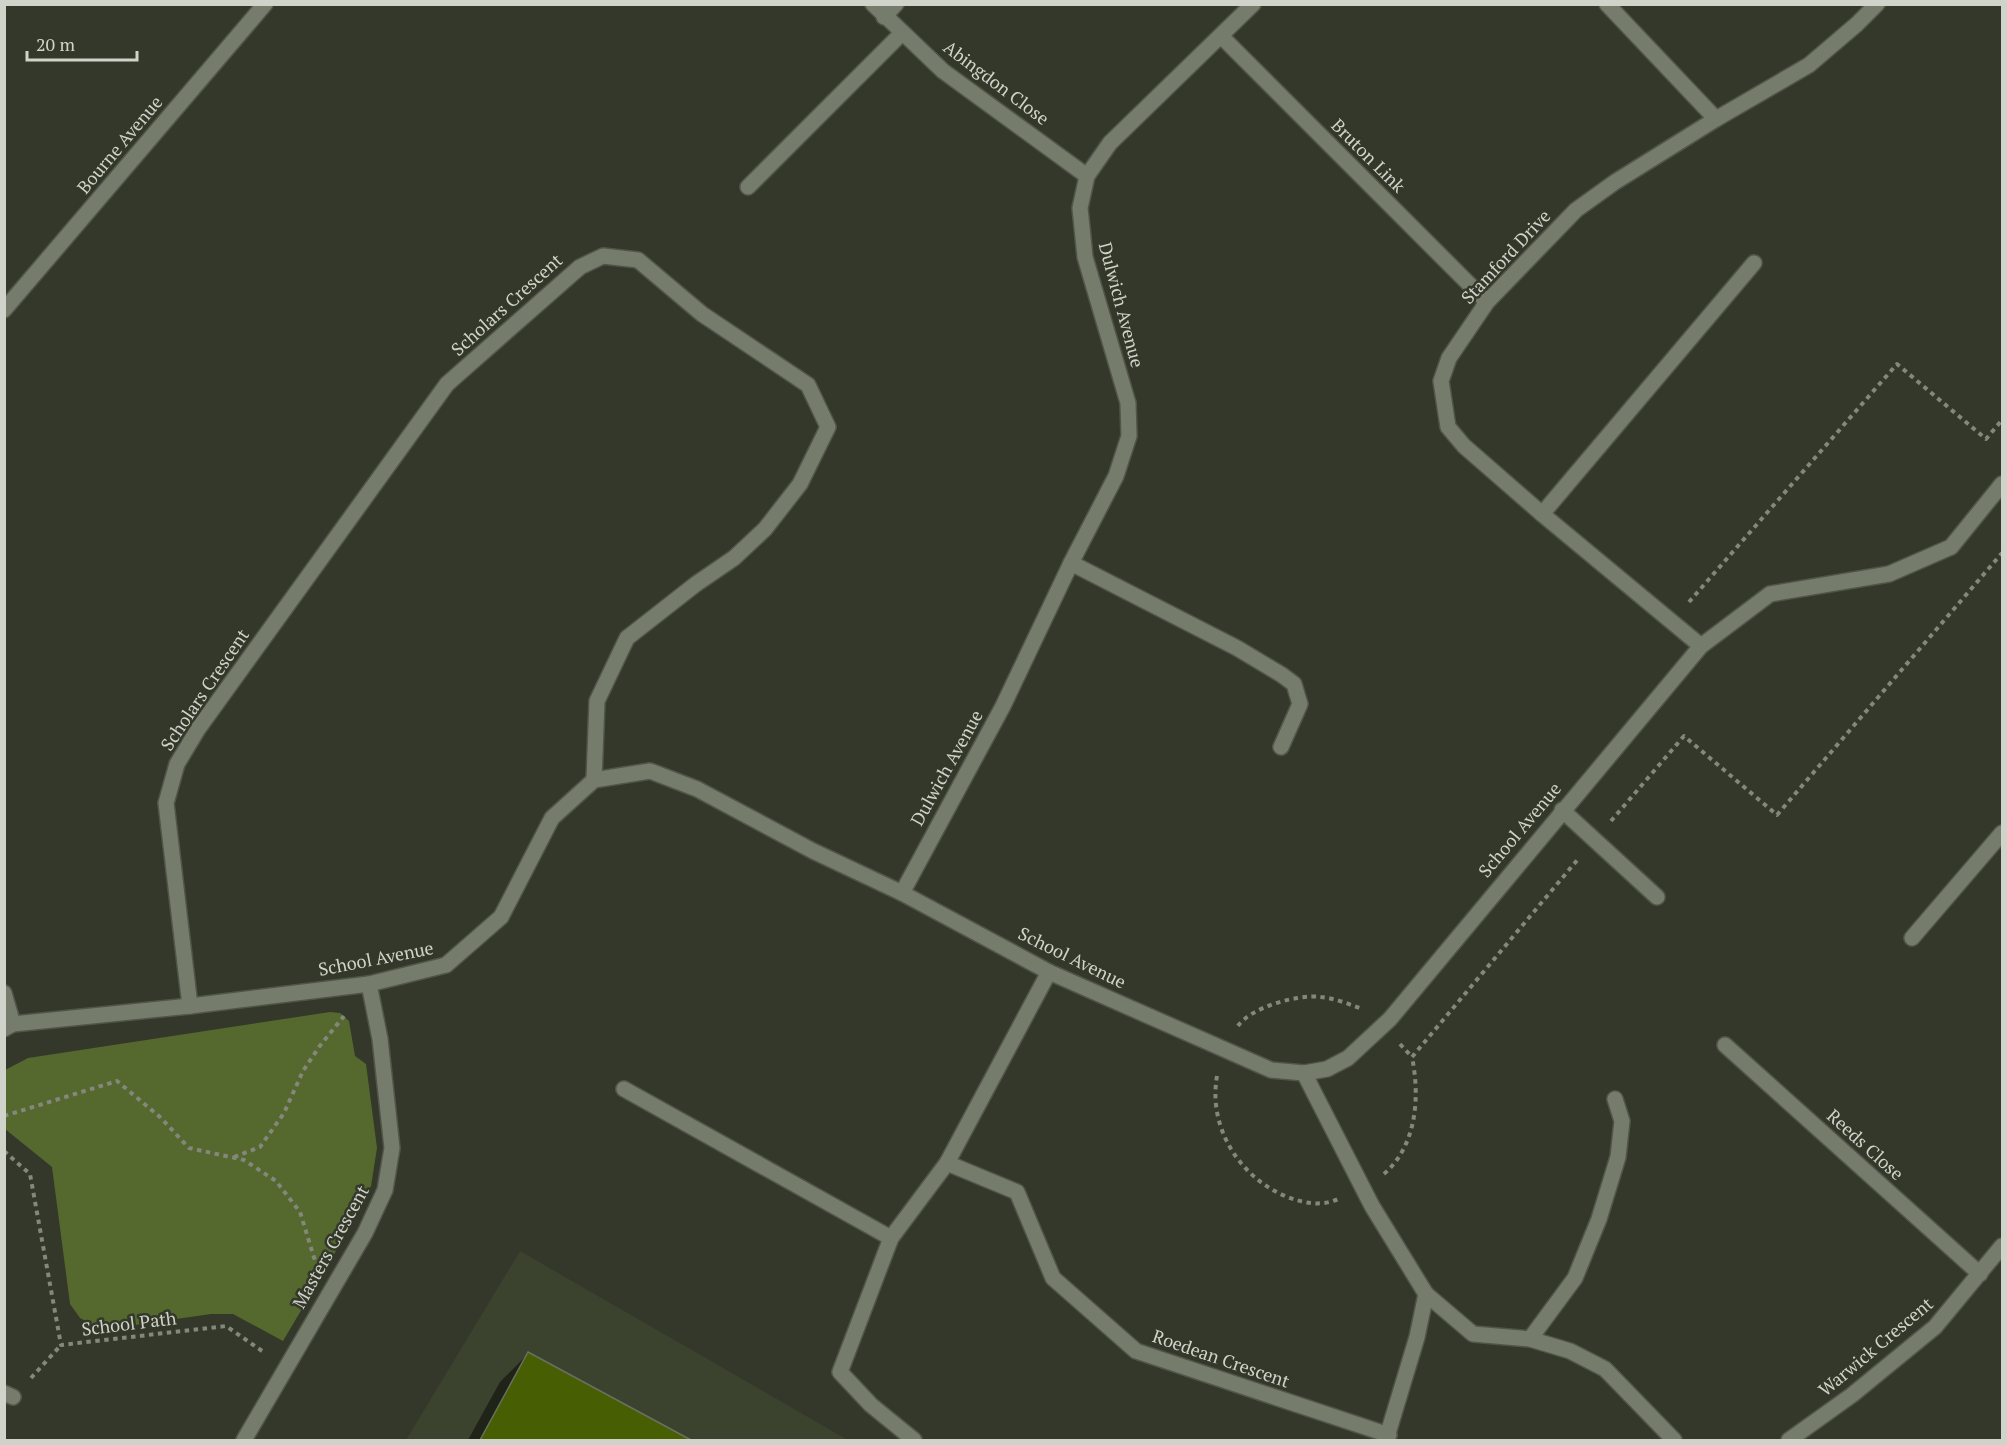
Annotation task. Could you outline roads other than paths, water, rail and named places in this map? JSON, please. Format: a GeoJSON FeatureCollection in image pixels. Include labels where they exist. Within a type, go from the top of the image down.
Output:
{"type":"FeatureCollection","features":[{"type":"Feature","properties":{"kind":"street","name":"Bourne Avenue"},"geometry":{"type":"LineString","coordinates":[[4,310],[265,4]]}},
{"type":"Feature","properties":{"kind":"street","name":"Abingdon Close"},"geometry":{"type":"LineString","coordinates":[[873,4],[884,17],[943,70],[1087,176]]}},
{"type":"Feature","properties":{"kind":"street"},"geometry":{"type":"LineString","coordinates":[[884,17],[896,4]]}},
{"type":"Feature","properties":{"kind":"street","name":"Dulwich Avenue"},"geometry":{"type":"LineString","coordinates":[[902,893],[1003,706],[1071,563],[1116,476],[1129,436],[1128,403],[1085,257],[1080,208],[1087,176],[1110,144],[1222,37],[1253,4]]}},
{"type":"Feature","properties":{"kind":"street"},"geometry":{"type":"LineString","coordinates":[[1607,4],[1716,119]]}},
{"type":"Feature","properties":{"kind":"street","name":"Stamford Drive"},"geometry":{"type":"LineString","coordinates":[[1701,646],[1480,461],[1448,428],[1441,381],[1449,358],[1487,302],[1576,210],[1615,182],[1716,119],[1809,65],[1877,4]]}},
{"type":"Feature","properties":{"kind":"street"},"geometry":{"type":"LineString","coordinates":[[748,187],[902,33]]}},
{"type":"Feature","properties":{"kind":"street","name":"Bruton Link"},"geometry":{"type":"LineString","coordinates":[[1222,37],[1487,302]]}},
{"type":"Feature","properties":{"kind":"street","name":"Scholars Crescent"},"geometry":{"type":"LineString","coordinates":[[190,1006],[166,803],[177,764],[198,729],[447,384],[580,267],[603,256],[639,260],[702,314],[808,386],[828,427],[800,484],[765,529],[734,558],[696,584],[627,639],[597,701],[594,780]]}},
{"type":"Feature","properties":{"kind":"street"},"geometry":{"type":"LineString","coordinates":[[1542,514],[1754,263]]}},
{"type":"Feature","properties":{"kind":"street","name":"School Avenue"},"geometry":{"type":"LineString","coordinates":[[9,1026],[369,984],[446,965],[501,917],[552,818],[594,780],[650,771],[698,789],[813,851],[902,893],[1049,972],[1221,1049],[1271,1070],[1304,1073],[1327,1069],[1348,1058],[1383,1026],[1701,646],[1770,594],[1889,574],[1951,547],[1999,494]]}},
{"type":"Feature","properties":{"kind":"street"},"geometry":{"type":"LineString","coordinates":[[1071,563],[1237,648],[1294,684],[1300,704],[1281,747]]}},
{"type":"Feature","properties":{"kind":"street"},"geometry":{"type":"LineString","coordinates":[[1562,810],[1657,897]]}},
{"type":"Feature","properties":{"kind":"street"},"geometry":{"type":"LineString","coordinates":[[1912,938],[2002,833]]}},
{"type":"Feature","properties":{"kind":"street"},"geometry":{"type":"LineString","coordinates":[[914,1440],[871,1405],[840,1372],[891,1238],[947,1163],[1049,972]]}},
{"type":"Feature","properties":{"kind":"street","name":"Masters Crescent"},"geometry":{"type":"LineString","coordinates":[[244,1440],[365,1233],[385,1190],[393,1149],[380,1039],[369,984]]}},
{"type":"Feature","properties":{"kind":"street"},"geometry":{"type":"LineString","coordinates":[[4,993],[9,1026]]}},
{"type":"Feature","properties":{"kind":"street","name":"Reeds Close"},"geometry":{"type":"LineString","coordinates":[[1725,1045],[1980,1274]]}},
{"type":"Feature","properties":{"kind":"street"},"geometry":{"type":"LineString","coordinates":[[1304,1073],[1362,1188],[1426,1294],[1473,1334],[1530,1339],[1570,1352],[1605,1369],[1674,1440]]}},
{"type":"Feature","properties":{"kind":"street"},"geometry":{"type":"LineString","coordinates":[[624,1089],[891,1238]]}},
{"type":"Feature","properties":{"kind":"street"},"geometry":{"type":"LineString","coordinates":[[1530,1339],[1575,1278],[1599,1219],[1618,1157],[1622,1121],[1615,1099]]}},
{"type":"Feature","properties":{"kind":"street","name":"Roedean Crescent"},"geometry":{"type":"LineString","coordinates":[[947,1163],[1017,1192],[1053,1278],[1136,1351],[1387,1438],[1417,1336],[1426,1294]]}},
{"type":"Feature","properties":{"kind":"street","name":"Warwick Crescent"},"geometry":{"type":"LineString","coordinates":[[1789,1440],[1852,1395],[1935,1327],[2002,1246]]}}]}
